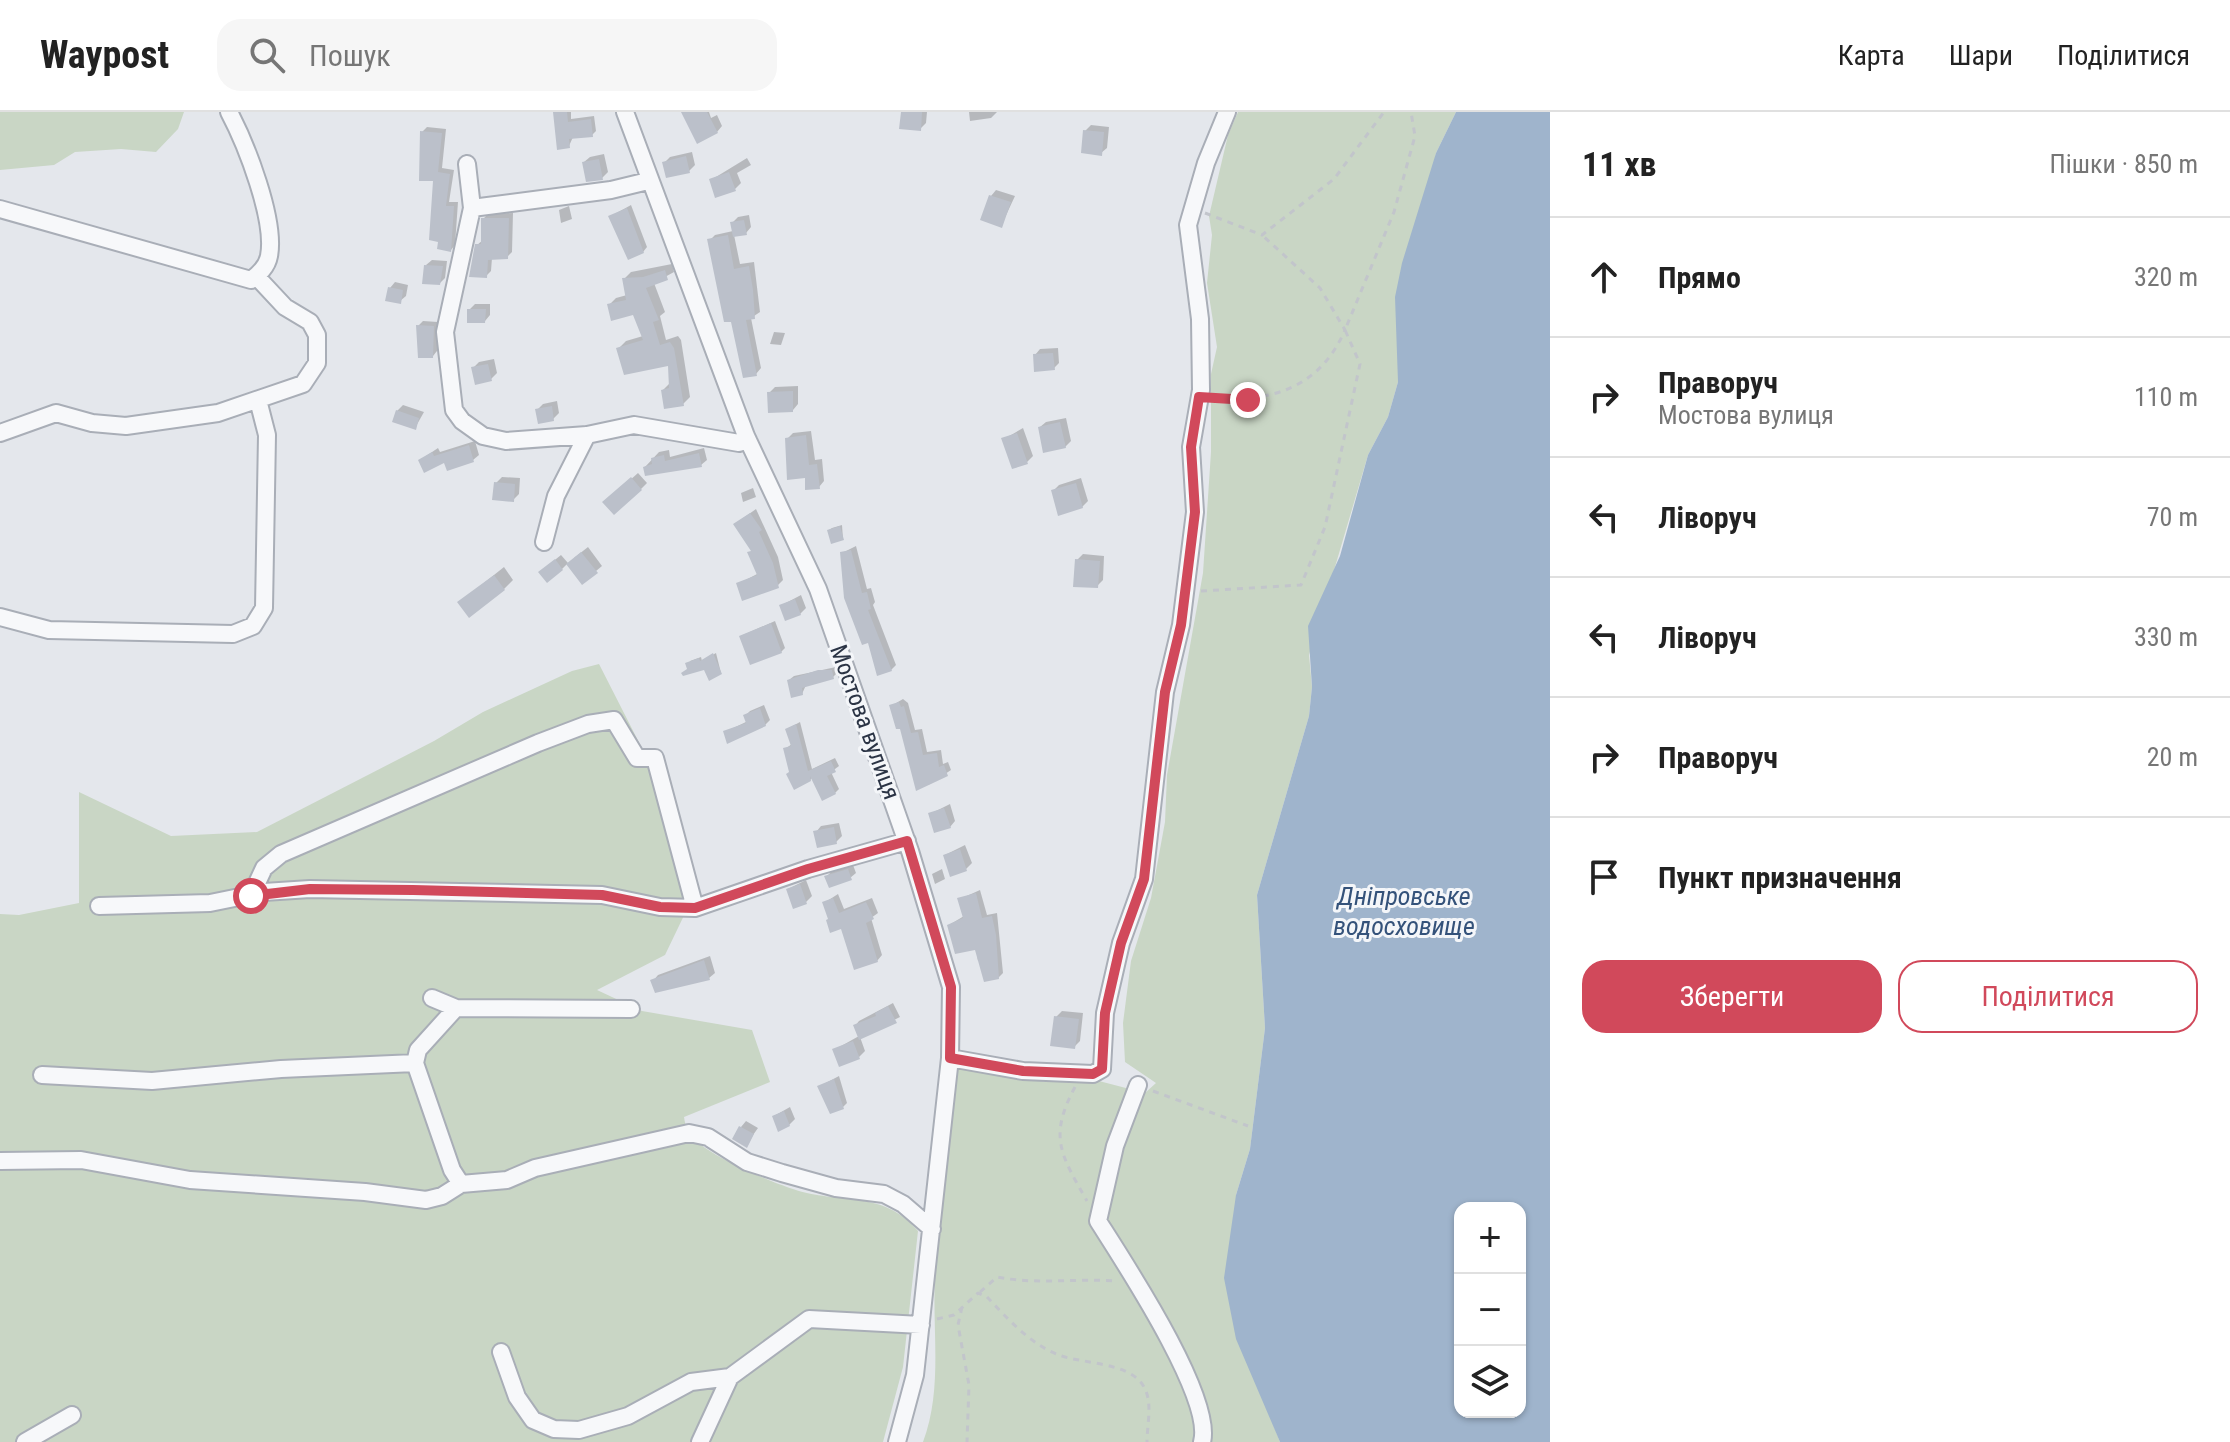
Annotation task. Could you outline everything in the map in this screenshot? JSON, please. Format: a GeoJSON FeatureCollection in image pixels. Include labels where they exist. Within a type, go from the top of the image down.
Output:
{"type":"FeatureCollection","features":[{"type":"Feature","properties":{"kind":"street"},"geometry":{"type":"LineString","coordinates":[[0,209],[251,280],[266,265],[270,243],[252,159],[229,112]]}},
{"type":"Feature","properties":{"kind":"street","name":"Мостова вулиця"},"geometry":{"type":"LineString","coordinates":[[625,112],[648,181],[748,440],[818,589],[907,841],[951,987],[950,1058],[915,1375],[897,1442]]}},
{"type":"Feature","properties":{"kind":"street"},"geometry":{"type":"LineString","coordinates":[[950,1058],[1023,1071],[1082,1073],[1102,1069],[1105,1013],[1121,943],[1144,879],[1165,692],[1185,592],[1195,512],[1191,447],[1199,397],[1200,319],[1188,225],[1206,163],[1227,112]]}},
{"type":"Feature","properties":{"kind":"street"},"geometry":{"type":"LineString","coordinates":[[467,164],[472,208],[445,332],[454,410],[473,429],[494,439],[587,435],[634,425],[739,443],[748,440]]}},
{"type":"Feature","properties":{"kind":"street"},"geometry":{"type":"LineString","coordinates":[[472,208],[648,181]]}},
{"type":"Feature","properties":{"kind":"street"},"geometry":{"type":"LineString","coordinates":[[0,433],[56,413],[92,423],[126,426],[218,413],[303,384],[311,375],[320,350],[310,322],[285,307],[256,276]]}},
{"type":"Feature","properties":{"kind":"street"},"geometry":{"type":"LineString","coordinates":[[0,617],[49,630],[233,634],[253,626],[264,608],[267,484],[267,435],[258,400]]}},
{"type":"Feature","properties":{"kind":"street"},"geometry":{"type":"LineString","coordinates":[[544,542],[556,496],[587,435]]}},
{"type":"Feature","properties":{"kind":"street"},"geometry":{"type":"LineString","coordinates":[[251,896],[264,868],[281,854],[526,748],[588,724],[614,720],[637,758],[655,758],[695,908]]}},
{"type":"Feature","properties":{"kind":"street"},"geometry":{"type":"LineString","coordinates":[[99,906],[210,903],[310,889],[586,895],[660,907],[695,908],[808,869],[907,841]]}},
{"type":"Feature","properties":{"kind":"street"},"geometry":{"type":"LineString","coordinates":[[432,998],[456,1008],[631,1009]]}},
{"type":"Feature","properties":{"kind":"street"},"geometry":{"type":"LineString","coordinates":[[456,1008],[418,1050],[415,1063],[448,1159],[461,1184]]}},
{"type":"Feature","properties":{"kind":"street"},"geometry":{"type":"LineString","coordinates":[[42,1075],[152,1081],[296,1068],[415,1063]]}},
{"type":"Feature","properties":{"kind":"street"},"geometry":{"type":"LineString","coordinates":[[1138,1085],[1115,1146],[1098,1221],[1137,1283],[1196,1394],[1202,1442]]}},
{"type":"Feature","properties":{"kind":"street"},"geometry":{"type":"LineString","coordinates":[[0,1161],[81,1160],[190,1180],[426,1200],[442,1196],[461,1184],[507,1180],[535,1168],[689,1133],[708,1137],[747,1162],[782,1173],[836,1188],[884,1194],[903,1204],[932,1229]]}},
{"type":"Feature","properties":{"kind":"street"},"geometry":{"type":"LineString","coordinates":[[700,1442],[730,1377],[809,1319],[921,1320]]}},
{"type":"Feature","properties":{"kind":"street"},"geometry":{"type":"LineString","coordinates":[[501,1352],[517,1397],[533,1420],[554,1429],[579,1430],[604,1426],[691,1382],[730,1377]]}},
{"type":"Feature","properties":{"kind":"street"},"geometry":{"type":"LineString","coordinates":[[25,1442],[72,1415]]}},
{"type":"Feature","properties":{"kind":"path"},"geometry":{"type":"LineString","coordinates":[[1262,235],[1334,179],[1384,112]]}},
{"type":"Feature","properties":{"kind":"path"},"geometry":{"type":"LineString","coordinates":[[1199,397],[1248,400],[1292,389],[1335,354],[1394,212],[1415,136],[1411,112]]}},
{"type":"Feature","properties":{"kind":"path"},"geometry":{"type":"LineString","coordinates":[[1185,592],[1301,585],[1325,527],[1360,364],[1345,330],[1320,288],[1262,235],[1192,208]]}},
{"type":"Feature","properties":{"kind":"path"},"geometry":{"type":"LineString","coordinates":[[1082,1073],[1058,1127],[1060,1151],[1098,1221]]}},
{"type":"Feature","properties":{"kind":"path"},"geometry":{"type":"LineString","coordinates":[[1138,1085],[1248,1126]]}},
{"type":"Feature","properties":{"kind":"path"},"geometry":{"type":"LineString","coordinates":[[921,1320],[940,1320],[962,1307],[997,1277],[1030,1283],[1077,1278],[1137,1283]]}},
{"type":"Feature","properties":{"kind":"path"},"geometry":{"type":"LineString","coordinates":[[978,1293],[987,1297],[1036,1345],[1083,1362],[1116,1368],[1144,1385],[1149,1404],[1147,1442]]}},
{"type":"Feature","properties":{"kind":"path"},"geometry":{"type":"LineString","coordinates":[[962,1307],[958,1325],[969,1385],[967,1442]]}},
{"type":"Feature","properties":{"kind":"green space"},"geometry":{"type":"Polygon","coordinates":[[[0,112],[184,112],[178,129],[156,152],[121,149],[75,152],[54,165],[0,170],[0,112]]]}},
{"type":"Feature","properties":{"kind":"green space"},"geometry":{"type":"Polygon","coordinates":[[[1238,112],[1456,112],[1436,153],[1399,343],[1398,382],[1388,417],[1368,455],[1309,655],[1312,687],[1309,716],[1257,895],[1265,1028],[1250,1149],[1236,1195],[1263,1398],[1280,1442],[923,1442],[935,1381],[935,1277],[956,1067],[1046,1082],[1099,1081],[1145,1093],[1156,1083],[1125,1062],[1123,1023],[1131,961],[1151,898],[1165,822],[1167,775],[1203,573],[1211,452],[1211,374],[1217,347],[1207,283],[1212,235],[1209,216],[1228,135],[1238,112]]]}},
{"type":"Feature","properties":{"kind":"green space"},"geometry":{"type":"Polygon","coordinates":[[[599,664],[651,766],[658,803],[682,887],[690,903],[665,955],[597,990],[642,1011],[752,1030],[770,1082],[684,1117],[690,1135],[703,1146],[741,1168],[793,1189],[875,1203],[904,1218],[918,1231],[903,1367],[883,1442],[0,1442],[0,914],[19,915],[79,903],[79,792],[171,836],[257,832],[434,741],[483,712],[572,671],[599,664]]]}},
{"type":"Feature","properties":{"kind":"water","name":"Дніпровське водосховище"},"geometry":{"type":"Polygon","coordinates":[[[1456,112],[1550,112],[1550,1442],[1280,1442],[1236,1339],[1224,1278],[1236,1195],[1250,1149],[1265,1028],[1257,895],[1309,716],[1312,687],[1308,626],[1340,556],[1368,455],[1388,417],[1398,382],[1395,297],[1402,263],[1436,153],[1456,112]]]}},
{"type":"Feature","properties":{"kind":"building"},"geometry":{"type":"Polygon","coordinates":[[[553,112],[567,112],[568,122],[591,119],[593,137],[569,139],[570,148],[557,150],[553,112]]]}},
{"type":"Feature","properties":{"kind":"building"},"geometry":{"type":"Polygon","coordinates":[[[681,112],[707,112],[718,133],[697,144],[681,112]]]}},
{"type":"Feature","properties":{"kind":"building"},"geometry":{"type":"Polygon","coordinates":[[[901,112],[922,112],[921,131],[899,129],[901,112]]]}},
{"type":"Feature","properties":{"kind":"building"},"geometry":{"type":"Polygon","coordinates":[[[1083,130],[1104,132],[1102,156],[1081,153],[1083,130]]]}},
{"type":"Feature","properties":{"kind":"building"},"geometry":{"type":"Polygon","coordinates":[[[420,131],[442,133],[438,172],[450,174],[446,206],[454,206],[451,252],[437,249],[438,242],[429,240],[433,181],[419,181],[420,131]]]}},
{"type":"Feature","properties":{"kind":"building"},"geometry":{"type":"Polygon","coordinates":[[[686,156],[690,173],[666,178],[662,162],[686,156]]]}},
{"type":"Feature","properties":{"kind":"building"},"geometry":{"type":"Polygon","coordinates":[[[599,159],[603,180],[586,182],[582,162],[599,159]]]}},
{"type":"Feature","properties":{"kind":"building"},"geometry":{"type":"Polygon","coordinates":[[[729,172],[736,191],[715,198],[709,179],[729,172]]]}},
{"type":"Feature","properties":{"kind":"building"},"geometry":{"type":"Polygon","coordinates":[[[989,195],[1011,202],[1002,228],[980,220],[989,195]]]}},
{"type":"Feature","properties":{"kind":"building"},"geometry":{"type":"Polygon","coordinates":[[[627,208],[644,253],[628,260],[608,216],[627,208]]]}},
{"type":"Feature","properties":{"kind":"building"},"geometry":{"type":"Polygon","coordinates":[[[481,218],[509,218],[508,259],[488,260],[487,278],[469,277],[475,244],[481,244],[481,218]]]}},
{"type":"Feature","properties":{"kind":"building"},"geometry":{"type":"Polygon","coordinates":[[[744,220],[747,235],[733,237],[730,222],[744,220]]]}},
{"type":"Feature","properties":{"kind":"building"},"geometry":{"type":"Polygon","coordinates":[[[728,235],[734,269],[749,266],[755,319],[746,320],[757,376],[743,378],[731,322],[724,322],[707,239],[728,235]]]}},
{"type":"Feature","properties":{"kind":"building"},"geometry":{"type":"Polygon","coordinates":[[[424,265],[443,266],[440,285],[422,284],[424,265]]]}},
{"type":"Feature","properties":{"kind":"building"},"geometry":{"type":"Polygon","coordinates":[[[665,270],[668,280],[646,288],[659,320],[653,322],[660,345],[670,342],[674,348],[684,406],[664,409],[661,390],[669,388],[668,366],[624,375],[616,348],[643,340],[633,315],[611,321],[607,304],[626,300],[622,278],[643,277],[665,270]]]}},
{"type":"Feature","properties":{"kind":"building"},"geometry":{"type":"Polygon","coordinates":[[[388,287],[403,290],[401,304],[385,301],[388,287]]]}},
{"type":"Feature","properties":{"kind":"building"},"geometry":{"type":"Polygon","coordinates":[[[467,309],[486,309],[485,323],[467,323],[467,309]]]}},
{"type":"Feature","properties":{"kind":"building"},"geometry":{"type":"Polygon","coordinates":[[[416,325],[434,326],[433,358],[418,358],[416,325]]]}},
{"type":"Feature","properties":{"kind":"building"},"geometry":{"type":"Polygon","coordinates":[[[1053,353],[1055,370],[1034,372],[1033,354],[1053,353]]]}},
{"type":"Feature","properties":{"kind":"building"},"geometry":{"type":"Polygon","coordinates":[[[488,364],[492,381],[475,385],[471,367],[488,364]]]}},
{"type":"Feature","properties":{"kind":"building"},"geometry":{"type":"Polygon","coordinates":[[[793,391],[793,412],[768,413],[767,392],[793,391]]]}},
{"type":"Feature","properties":{"kind":"building"},"geometry":{"type":"Polygon","coordinates":[[[552,406],[554,421],[538,424],[535,409],[552,406]]]}},
{"type":"Feature","properties":{"kind":"building"},"geometry":{"type":"Polygon","coordinates":[[[396,410],[419,418],[416,430],[392,422],[396,410]]]}},
{"type":"Feature","properties":{"kind":"building"},"geometry":{"type":"Polygon","coordinates":[[[1060,422],[1066,448],[1043,453],[1038,427],[1060,422]]]}},
{"type":"Feature","properties":{"kind":"building"},"geometry":{"type":"Polygon","coordinates":[[[1017,433],[1028,464],[1012,469],[1001,438],[1017,433]]]}},
{"type":"Feature","properties":{"kind":"building"},"geometry":{"type":"Polygon","coordinates":[[[806,435],[809,465],[817,464],[820,489],[805,490],[805,478],[787,480],[785,438],[806,435]]]}},
{"type":"Feature","properties":{"kind":"building"},"geometry":{"type":"Polygon","coordinates":[[[469,445],[474,462],[447,471],[444,463],[424,473],[418,460],[432,452],[434,456],[469,445]]]}},
{"type":"Feature","properties":{"kind":"building"},"geometry":{"type":"Polygon","coordinates":[[[699,453],[702,467],[645,476],[643,467],[652,464],[651,458],[664,455],[665,461],[699,453]]]}},
{"type":"Feature","properties":{"kind":"building"},"geometry":{"type":"Polygon","coordinates":[[[631,477],[642,490],[614,515],[602,502],[631,477]]]}},
{"type":"Feature","properties":{"kind":"building"},"geometry":{"type":"Polygon","coordinates":[[[494,482],[515,484],[514,502],[492,500],[494,482]]]}},
{"type":"Feature","properties":{"kind":"building"},"geometry":{"type":"Polygon","coordinates":[[[1076,483],[1083,508],[1058,516],[1051,490],[1076,483]]]}},
{"type":"Feature","properties":{"kind":"building"},"geometry":{"type":"Polygon","coordinates":[[[750,513],[762,530],[759,532],[773,563],[779,588],[742,601],[736,583],[757,575],[747,552],[751,551],[733,524],[750,513]]]}},
{"type":"Feature","properties":{"kind":"building"},"geometry":{"type":"Polygon","coordinates":[[[840,526],[844,540],[831,544],[827,530],[840,526]]]}},
{"type":"Feature","properties":{"kind":"building"},"geometry":{"type":"Polygon","coordinates":[[[851,550],[862,593],[867,592],[871,609],[868,610],[892,671],[877,676],[868,643],[862,645],[844,598],[840,552],[851,550]]]}},
{"type":"Feature","properties":{"kind":"building"},"geometry":{"type":"Polygon","coordinates":[[[581,552],[598,573],[582,585],[566,564],[581,552]]]}},
{"type":"Feature","properties":{"kind":"building"},"geometry":{"type":"Polygon","coordinates":[[[555,559],[563,570],[547,583],[538,572],[555,559]]]}},
{"type":"Feature","properties":{"kind":"building"},"geometry":{"type":"Polygon","coordinates":[[[1075,559],[1100,561],[1098,588],[1073,587],[1075,559]]]}},
{"type":"Feature","properties":{"kind":"building"},"geometry":{"type":"Polygon","coordinates":[[[494,575],[505,590],[469,618],[457,602],[494,575]]]}},
{"type":"Feature","properties":{"kind":"building"},"geometry":{"type":"Polygon","coordinates":[[[795,599],[801,615],[785,621],[779,605],[795,599]]]}},
{"type":"Feature","properties":{"kind":"building"},"geometry":{"type":"Polygon","coordinates":[[[771,623],[782,653],[750,665],[739,636],[771,623]]]}},
{"type":"Feature","properties":{"kind":"building"},"geometry":{"type":"Polygon","coordinates":[[[713,653],[722,674],[709,681],[704,670],[683,676],[681,673],[687,669],[685,663],[699,658],[700,661],[713,653]]]}},
{"type":"Feature","properties":{"kind":"building"},"geometry":{"type":"Polygon","coordinates":[[[818,670],[832,670],[834,679],[802,688],[803,695],[791,698],[787,680],[818,670]]]}},
{"type":"Feature","properties":{"kind":"building"},"geometry":{"type":"Polygon","coordinates":[[[899,702],[901,707],[904,706],[911,733],[918,732],[923,755],[937,753],[939,767],[944,765],[948,776],[916,791],[900,729],[896,729],[889,705],[899,702]]]}},
{"type":"Feature","properties":{"kind":"building"},"geometry":{"type":"Polygon","coordinates":[[[760,708],[766,726],[727,744],[723,731],[746,723],[743,715],[760,708]]]}},
{"type":"Feature","properties":{"kind":"building"},"geometry":{"type":"Polygon","coordinates":[[[796,724],[808,771],[831,761],[836,772],[827,776],[836,794],[822,801],[810,776],[811,781],[794,790],[786,774],[789,772],[783,748],[791,746],[785,729],[796,724]]]}},
{"type":"Feature","properties":{"kind":"building"},"geometry":{"type":"Polygon","coordinates":[[[944,808],[951,828],[934,833],[928,813],[944,808]]]}},
{"type":"Feature","properties":{"kind":"building"},"geometry":{"type":"Polygon","coordinates":[[[834,827],[837,844],[817,848],[813,831],[834,827]]]}},
{"type":"Feature","properties":{"kind":"building"},"geometry":{"type":"Polygon","coordinates":[[[960,849],[967,871],[950,877],[943,855],[960,849]]]}},
{"type":"Feature","properties":{"kind":"building"},"geometry":{"type":"Polygon","coordinates":[[[848,869],[852,880],[829,888],[824,876],[848,869]]]}},
{"type":"Feature","properties":{"kind":"building"},"geometry":{"type":"Polygon","coordinates":[[[800,884],[807,904],[793,909],[786,889],[800,884]]]}},
{"type":"Feature","properties":{"kind":"building"},"geometry":{"type":"Polygon","coordinates":[[[976,893],[982,918],[992,916],[996,935],[999,979],[984,982],[975,950],[955,954],[947,925],[963,918],[957,898],[976,893]]]}},
{"type":"Feature","properties":{"kind":"building"},"geometry":{"type":"Polygon","coordinates":[[[833,898],[839,913],[866,902],[874,919],[866,923],[878,962],[854,970],[841,929],[830,933],[826,920],[822,902],[833,898]]]}},
{"type":"Feature","properties":{"kind":"building"},"geometry":{"type":"Polygon","coordinates":[[[704,960],[710,980],[655,993],[650,980],[704,960]]]}},
{"type":"Feature","properties":{"kind":"building"},"geometry":{"type":"Polygon","coordinates":[[[888,1006],[897,1023],[859,1040],[853,1025],[876,1016],[875,1013],[888,1006]]]}},
{"type":"Feature","properties":{"kind":"building"},"geometry":{"type":"Polygon","coordinates":[[[1054,1016],[1079,1019],[1075,1049],[1050,1046],[1054,1016]]]}},
{"type":"Feature","properties":{"kind":"building"},"geometry":{"type":"Polygon","coordinates":[[[853,1041],[860,1059],[839,1067],[832,1049],[853,1041]]]}},
{"type":"Feature","properties":{"kind":"building"},"geometry":{"type":"Polygon","coordinates":[[[834,1079],[844,1109],[830,1114],[817,1086],[834,1079]]]}},
{"type":"Feature","properties":{"kind":"building"},"geometry":{"type":"Polygon","coordinates":[[[784,1111],[790,1126],[778,1132],[772,1116],[784,1111]]]}},
{"type":"Feature","properties":{"kind":"building"},"geometry":{"type":"Polygon","coordinates":[[[739,1126],[754,1134],[747,1148],[732,1139],[739,1126]]]}},
{"type":"Feature","properties":{"kind":"route"},"geometry":{"type":"LineString","coordinates":[[251,896],[264,892],[310,889],[602,895],[660,907],[695,908],[808,869],[907,841],[951,987],[950,1058],[1023,1071],[1093,1074],[1102,1069],[1105,1013],[1121,943],[1144,879],[1165,692],[1181,625],[1195,512],[1191,447],[1199,397],[1248,400]]}}]}
